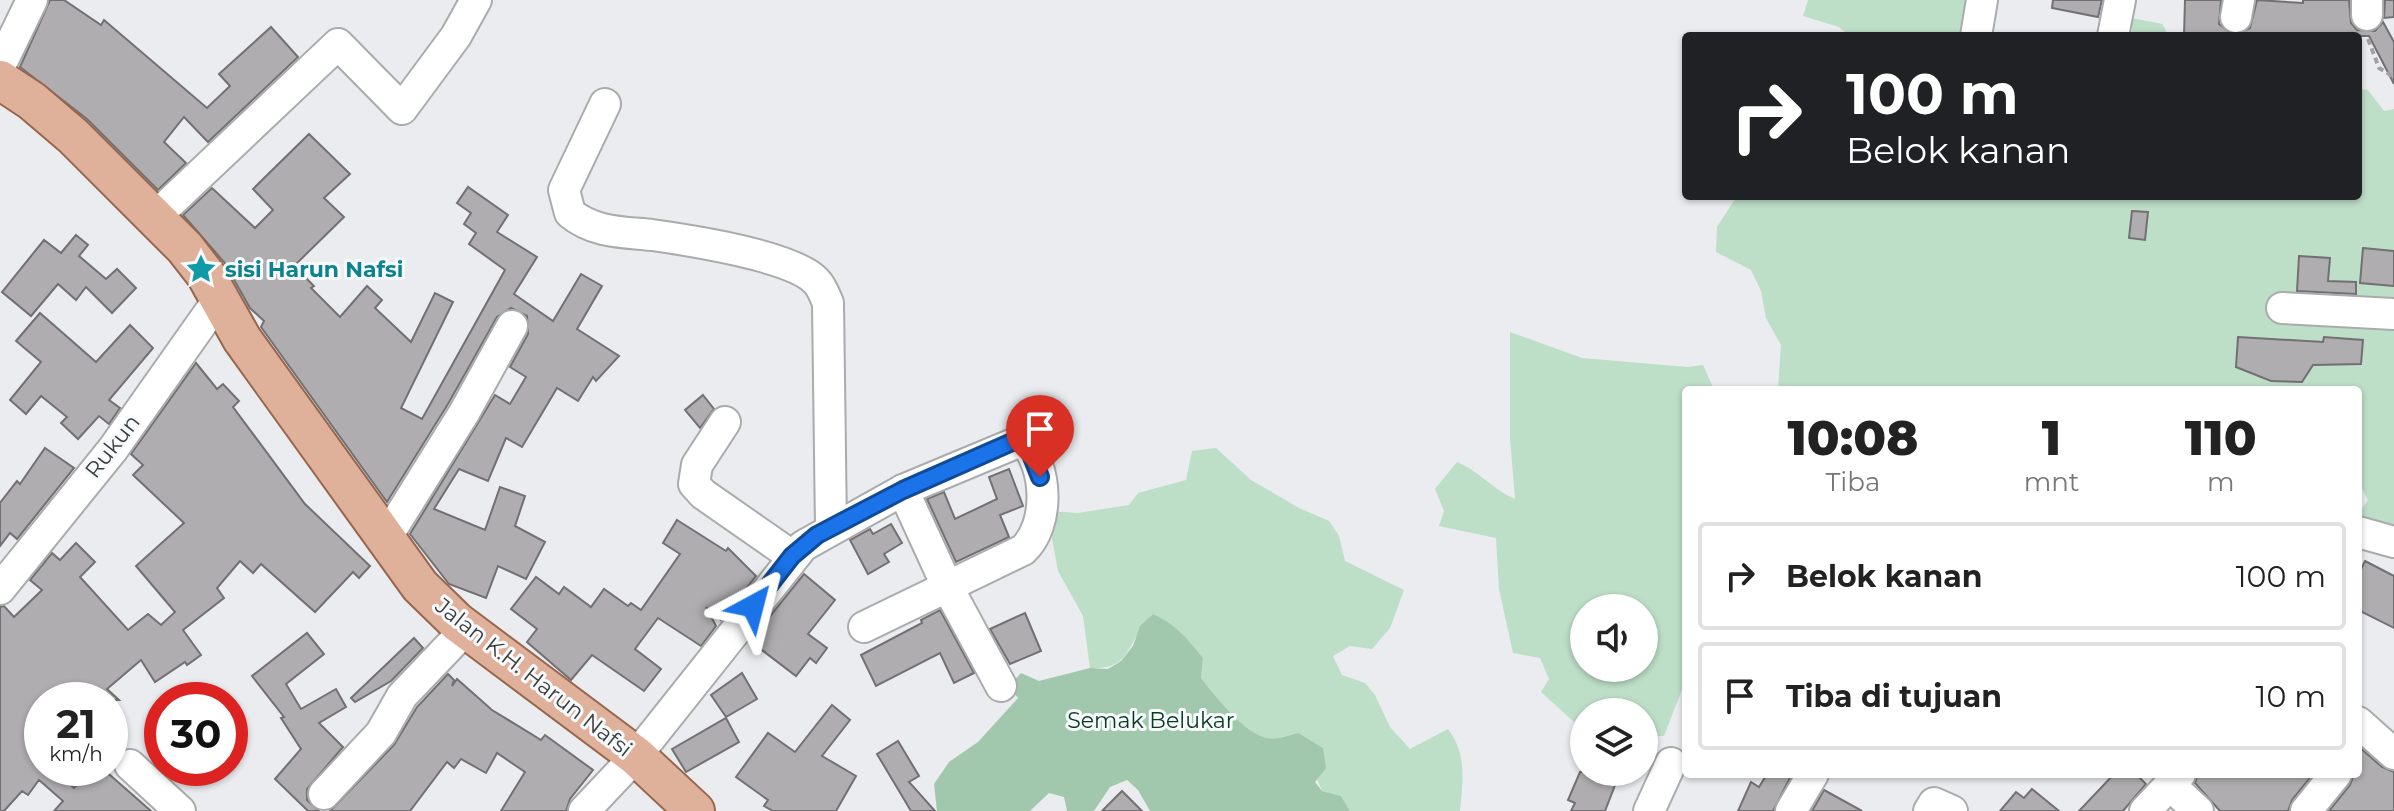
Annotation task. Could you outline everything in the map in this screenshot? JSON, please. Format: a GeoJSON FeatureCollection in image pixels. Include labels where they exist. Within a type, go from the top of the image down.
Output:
{"type":"FeatureCollection","features":[{"type":"Feature","properties":{"kind":"main road","name":"Jalan K.H. Harun Nafsi"},"geometry":{"type":"LineString","coordinates":[[0,80],[32,101],[73,136],[156,216],[199,266],[216,304]]}},
{"type":"Feature","properties":{"kind":"main road","name":"Jalan K.H. Harun Nafsi"},"geometry":{"type":"LineString","coordinates":[[0,105],[100,190],[216,304],[420,586],[461,625],[636,756],[695,811]]}},
{"type":"Feature","properties":{"kind":"street"},"geometry":{"type":"LineString","coordinates":[[0,66],[32,0]]}},
{"type":"Feature","properties":{"kind":"street"},"geometry":{"type":"LineString","coordinates":[[156,216],[338,44],[402,109],[456,36],[476,0]]}},
{"type":"Feature","properties":{"kind":"street"},"geometry":{"type":"LineString","coordinates":[[1977,32],[1982,0]]}},
{"type":"Feature","properties":{"kind":"street"},"geometry":{"type":"LineString","coordinates":[[2114,32],[2120,0]]}},
{"type":"Feature","properties":{"kind":"street"},"geometry":{"type":"LineString","coordinates":[[605,104],[564,190],[570,213],[592,227],[706,244],[795,267],[817,282],[828,303],[831,528]]}},
{"type":"Feature","properties":{"kind":"street","name":"Rukun"},"geometry":{"type":"LineString","coordinates":[[0,589],[113,449],[216,304]]}},
{"type":"Feature","properties":{"kind":"street"},"geometry":{"type":"LineString","coordinates":[[2282,308],[2394,314]]}},
{"type":"Feature","properties":{"kind":"street"},"geometry":{"type":"LineString","coordinates":[[386,538],[464,413],[512,326]]}},
{"type":"Feature","properties":{"kind":"street"},"geometry":{"type":"LineString","coordinates":[[725,422],[697,465],[694,484],[703,494],[792,556]]}},
{"type":"Feature","properties":{"kind":"street"},"geometry":{"type":"LineString","coordinates":[[584,811],[636,756],[792,556],[831,528],[903,490],[1019,439],[1027,444],[1042,490],[1039,530],[1033,541],[1023,550],[864,627]]}},
{"type":"Feature","properties":{"kind":"street"},"geometry":{"type":"LineString","coordinates":[[903,490],[947,586],[1001,686]]}},
{"type":"Feature","properties":{"kind":"street"},"geometry":{"type":"LineString","coordinates":[[2362,533],[2394,542]]}},
{"type":"Feature","properties":{"kind":"street"},"geometry":{"type":"LineString","coordinates":[[324,794],[381,733],[402,696],[461,625]]}},
{"type":"Feature","properties":{"kind":"street"},"geometry":{"type":"LineString","coordinates":[[2362,734],[2394,754]]}},
{"type":"Feature","properties":{"kind":"street"},"geometry":{"type":"LineString","coordinates":[[1649,811],[1671,763]]}},
{"type":"Feature","properties":{"kind":"street"},"geometry":{"type":"LineString","coordinates":[[130,765],[180,811]]}},
{"type":"Feature","properties":{"kind":"street"},"geometry":{"type":"LineString","coordinates":[[1791,811],[1811,778]]}},
{"type":"Feature","properties":{"kind":"street"},"geometry":{"type":"LineString","coordinates":[[2306,811],[2333,778]]}},
{"type":"Feature","properties":{"kind":"street"},"geometry":{"type":"LineString","coordinates":[[2145,811],[2175,779],[2198,811]]}},
{"type":"Feature","properties":{"kind":"street"},"geometry":{"type":"LineString","coordinates":[[1929,811],[1934,803],[1952,811]]}},
{"type":"Feature","properties":{"kind":"path"},"geometry":{"type":"LineString","coordinates":[[2367,8],[2369,49],[2379,68],[2394,77]]}},
{"type":"Feature","properties":{"kind":"green space"},"geometry":{"type":"Polygon","coordinates":[[[1808,0],[1968,0],[1982,32],[1845,32],[1839,27],[1803,16],[1808,0]]]}},
{"type":"Feature","properties":{"kind":"green space"},"geometry":{"type":"Polygon","coordinates":[[[2132,18],[2162,24],[2167,32],[2132,32],[2132,18]]]}},
{"type":"Feature","properties":{"kind":"green space"},"geometry":{"type":"Polygon","coordinates":[[[2362,89],[2368,90],[2384,111],[2394,109],[2394,529],[2362,516],[2362,508],[2368,500],[2362,489],[2362,386],[1778,386],[1781,345],[1766,318],[1761,291],[1751,270],[1716,252],[1717,227],[1734,200],[2362,200],[2362,89]]]}},
{"type":"Feature","properties":{"kind":"green space"},"geometry":{"type":"Polygon","coordinates":[[[1510,332],[1582,358],[1687,367],[1703,365],[1712,386],[1682,386],[1682,689],[1664,736],[1658,736],[1658,698],[1570,698],[1570,718],[1541,692],[1549,679],[1540,658],[1513,653],[1499,589],[1496,538],[1439,526],[1444,511],[1435,489],[1457,462],[1515,499],[1510,438],[1510,332]]]}},
{"type":"Feature","properties":{"kind":"green space"},"geometry":{"type":"Polygon","coordinates":[[[1216,448],[1251,480],[1299,508],[1329,521],[1339,536],[1345,561],[1404,590],[1390,628],[1372,649],[1350,646],[1333,656],[1342,675],[1365,683],[1375,695],[1390,727],[1410,749],[1448,729],[1461,758],[1460,811],[1350,811],[1341,796],[1322,791],[1298,733],[1267,738],[1240,722],[1201,678],[1203,658],[1187,638],[1153,614],[1128,651],[1115,664],[1090,668],[1083,616],[1058,571],[1047,511],[1078,513],[1129,505],[1138,493],[1186,480],[1192,451],[1216,448]]]}},
{"type":"Feature","properties":{"kind":"green space","name":"Semak Belukar"},"geometry":{"type":"Polygon","coordinates":[[[1153,614],[1175,627],[1203,658],[1201,678],[1249,729],[1271,738],[1298,733],[1323,748],[1326,768],[1315,782],[1322,791],[1341,796],[1350,811],[1150,811],[1138,790],[1127,780],[1110,787],[1094,811],[1067,811],[1064,797],[1049,793],[1030,811],[937,811],[934,784],[949,762],[978,742],[1018,698],[1009,686],[1021,673],[1039,681],[1090,668],[1108,669],[1121,661],[1133,646],[1140,626],[1153,614]]]}},
{"type":"Feature","properties":{"kind":"building"},"geometry":{"type":"Polygon","coordinates":[[[50,0],[64,0],[101,25],[104,20],[207,108],[230,86],[219,74],[271,27],[298,57],[208,142],[184,117],[164,142],[186,163],[158,190],[87,119],[20,67],[50,0]]]}},
{"type":"Feature","properties":{"kind":"building"},"geometry":{"type":"Polygon","coordinates":[[[2053,0],[2102,0],[2098,17],[2052,8],[2053,0]]]}},
{"type":"Feature","properties":{"kind":"building"},"geometry":{"type":"Polygon","coordinates":[[[2185,0],[2221,0],[2219,24],[2230,32],[2184,32],[2185,0]]]}},
{"type":"Feature","properties":{"kind":"building"},"geometry":{"type":"Polygon","coordinates":[[[2257,0],[2303,3],[2303,0],[2349,0],[2351,23],[2357,30],[2375,31],[2383,22],[2394,42],[2394,84],[2369,36],[2362,36],[2362,32],[2241,32],[2250,28],[2257,0]]]}},
{"type":"Feature","properties":{"kind":"building"},"geometry":{"type":"Polygon","coordinates":[[[2385,0],[2394,0],[2394,17],[2384,18],[2385,0]]]}},
{"type":"Feature","properties":{"kind":"building"},"geometry":{"type":"Polygon","coordinates":[[[309,134],[350,174],[324,198],[344,217],[294,266],[314,286],[311,288],[340,317],[367,286],[382,300],[375,308],[411,342],[435,293],[453,302],[401,408],[422,419],[505,270],[469,244],[476,233],[464,224],[471,213],[457,203],[468,187],[508,215],[497,232],[537,257],[514,294],[553,321],[581,274],[602,286],[577,329],[619,356],[596,381],[593,377],[578,401],[557,388],[522,447],[506,438],[488,481],[459,469],[434,509],[485,530],[500,487],[525,496],[515,526],[545,542],[526,579],[498,566],[486,598],[449,584],[410,534],[495,395],[510,404],[526,377],[510,367],[528,334],[527,316],[511,308],[497,317],[387,502],[261,327],[264,321],[250,308],[224,262],[183,215],[212,188],[255,228],[273,210],[253,189],[309,134]]]}},
{"type":"Feature","properties":{"kind":"building"},"geometry":{"type":"Polygon","coordinates":[[[2132,211],[2148,212],[2145,240],[2129,238],[2132,211]]]}},
{"type":"Feature","properties":{"kind":"building"},"geometry":{"type":"Polygon","coordinates":[[[76,235],[88,245],[79,256],[106,279],[117,269],[136,288],[112,313],[86,287],[76,300],[58,284],[31,316],[2,292],[44,240],[61,253],[76,235]]]}},
{"type":"Feature","properties":{"kind":"building"},"geometry":{"type":"Polygon","coordinates":[[[2363,248],[2394,251],[2394,286],[2360,283],[2363,248]]]}},
{"type":"Feature","properties":{"kind":"building"},"geometry":{"type":"Polygon","coordinates":[[[2299,256],[2330,258],[2328,281],[2356,282],[2356,294],[2297,291],[2299,256]]]}},
{"type":"Feature","properties":{"kind":"building"},"geometry":{"type":"Polygon","coordinates":[[[40,313],[96,362],[130,325],[153,348],[109,400],[120,408],[109,424],[99,416],[78,439],[61,423],[67,417],[41,396],[26,414],[10,400],[41,362],[16,341],[40,313]]]}},
{"type":"Feature","properties":{"kind":"building"},"geometry":{"type":"Polygon","coordinates":[[[2238,337],[2323,342],[2324,337],[2363,340],[2361,364],[2313,365],[2302,382],[2271,381],[2236,367],[2238,337]]]}},
{"type":"Feature","properties":{"kind":"building"},"geometry":{"type":"Polygon","coordinates":[[[196,363],[217,389],[223,384],[239,401],[233,407],[305,504],[370,566],[359,578],[353,572],[315,612],[261,564],[253,573],[240,561],[217,588],[224,598],[183,630],[201,655],[187,665],[185,662],[155,682],[141,660],[115,682],[24,682],[24,786],[35,786],[28,795],[22,791],[4,811],[0,811],[0,607],[4,606],[14,617],[42,590],[30,580],[52,553],[60,560],[76,543],[95,562],[80,577],[128,630],[148,614],[161,625],[175,612],[136,566],[184,523],[133,475],[143,465],[131,454],[196,363]]]}},
{"type":"Feature","properties":{"kind":"building"},"geometry":{"type":"Polygon","coordinates":[[[703,395],[714,409],[700,428],[685,410],[703,395]]]}},
{"type":"Feature","properties":{"kind":"building"},"geometry":{"type":"Polygon","coordinates":[[[45,448],[74,468],[17,539],[10,533],[0,546],[0,503],[17,481],[20,484],[45,448]]]}},
{"type":"Feature","properties":{"kind":"building"},"geometry":{"type":"Polygon","coordinates":[[[1009,469],[1023,506],[1000,515],[1009,537],[956,562],[927,499],[944,492],[955,519],[997,499],[989,477],[1009,469]]]}},
{"type":"Feature","properties":{"kind":"building"},"geometry":{"type":"Polygon","coordinates":[[[677,520],[726,551],[728,548],[756,576],[721,620],[706,607],[716,626],[701,646],[658,618],[635,649],[661,669],[644,691],[592,655],[571,680],[527,642],[537,629],[511,609],[536,577],[559,594],[564,587],[591,607],[604,589],[628,606],[631,603],[641,610],[680,554],[663,543],[677,520]]]}},
{"type":"Feature","properties":{"kind":"building"},"geometry":{"type":"Polygon","coordinates":[[[891,524],[902,543],[884,554],[889,562],[868,574],[850,540],[870,529],[873,534],[891,524]]]}},
{"type":"Feature","properties":{"kind":"building"},"geometry":{"type":"Polygon","coordinates":[[[2365,561],[2394,576],[2394,628],[2362,612],[2362,567],[2365,561]]]}},
{"type":"Feature","properties":{"kind":"building"},"geometry":{"type":"Polygon","coordinates":[[[804,574],[835,600],[808,634],[827,648],[816,663],[810,658],[796,676],[750,641],[804,574]]]}},
{"type":"Feature","properties":{"kind":"building"},"geometry":{"type":"Polygon","coordinates":[[[940,610],[974,673],[954,683],[940,653],[876,686],[861,655],[940,610]]]}},
{"type":"Feature","properties":{"kind":"building"},"geometry":{"type":"Polygon","coordinates":[[[1025,613],[1041,651],[1010,664],[990,629],[1025,613]]]}},
{"type":"Feature","properties":{"kind":"building"},"geometry":{"type":"Polygon","coordinates":[[[307,633],[324,654],[286,684],[301,709],[336,689],[346,707],[319,723],[343,747],[307,789],[307,800],[319,811],[308,811],[275,779],[301,749],[281,718],[284,717],[252,676],[307,633]]]}},
{"type":"Feature","properties":{"kind":"building"},"geometry":{"type":"Polygon","coordinates":[[[414,638],[423,648],[391,681],[355,702],[351,698],[414,638]]]}},
{"type":"Feature","properties":{"kind":"building"},"geometry":{"type":"Polygon","coordinates":[[[742,673],[757,699],[726,717],[711,695],[742,673]]]}},
{"type":"Feature","properties":{"kind":"building"},"geometry":{"type":"Polygon","coordinates":[[[448,674],[454,680],[452,686],[457,679],[492,710],[541,740],[545,735],[593,770],[570,799],[566,811],[501,811],[525,772],[497,753],[486,773],[461,759],[454,768],[447,762],[410,811],[330,811],[394,745],[417,707],[448,674]]]}},
{"type":"Feature","properties":{"kind":"building"},"geometry":{"type":"Polygon","coordinates":[[[832,705],[850,720],[822,756],[856,776],[836,811],[773,811],[764,806],[768,800],[736,777],[768,733],[795,752],[832,705]]]}},
{"type":"Feature","properties":{"kind":"building"},"geometry":{"type":"Polygon","coordinates":[[[726,718],[739,742],[686,772],[672,749],[726,718]]]}},
{"type":"Feature","properties":{"kind":"building"},"geometry":{"type":"Polygon","coordinates":[[[898,741],[919,776],[909,782],[935,811],[911,811],[877,754],[898,741]]]}},
{"type":"Feature","properties":{"kind":"building"},"geometry":{"type":"Polygon","coordinates":[[[2362,750],[2382,767],[2394,772],[2394,811],[2329,811],[2353,778],[2362,778],[2362,750]]]}},
{"type":"Feature","properties":{"kind":"building"},"geometry":{"type":"Polygon","coordinates":[[[1765,778],[1790,778],[1773,811],[1738,811],[1751,782],[1759,787],[1765,778]]]}},
{"type":"Feature","properties":{"kind":"building"},"geometry":{"type":"Polygon","coordinates":[[[2110,778],[2140,778],[2146,784],[2123,811],[2079,811],[2110,778]]]}},
{"type":"Feature","properties":{"kind":"building"},"geometry":{"type":"Polygon","coordinates":[[[2197,778],[2310,778],[2292,800],[2288,811],[2220,811],[2195,783],[2197,778]]]}},
{"type":"Feature","properties":{"kind":"building"},"geometry":{"type":"Polygon","coordinates":[[[46,786],[123,786],[151,811],[54,811],[63,801],[46,786]]]}},
{"type":"Feature","properties":{"kind":"building"},"geometry":{"type":"Polygon","coordinates":[[[1574,786],[1615,786],[1605,811],[1571,811],[1575,803],[1568,800],[1574,786]]]}},
{"type":"Feature","properties":{"kind":"building"},"geometry":{"type":"Polygon","coordinates":[[[2032,789],[2059,811],[2000,811],[2016,792],[2024,798],[2032,789]]]}},
{"type":"Feature","properties":{"kind":"building"},"geometry":{"type":"Polygon","coordinates":[[[1824,790],[1862,811],[1812,811],[1824,790]]]}},
{"type":"Feature","properties":{"kind":"building"},"geometry":{"type":"Polygon","coordinates":[[[1122,791],[1142,811],[1102,811],[1122,791]]]}},
{"type":"Feature","properties":{"kind":"place","name":"sisi Harun Nafsi"},"geometry":{"type":"Point","coordinates":[201,269]}},
{"type":"Feature","properties":{"kind":"route"},"geometry":{"type":"LineString","coordinates":[[753,606],[792,556],[817,535],[903,490],[1019,439],[1027,444],[1040,477]]}}]}
